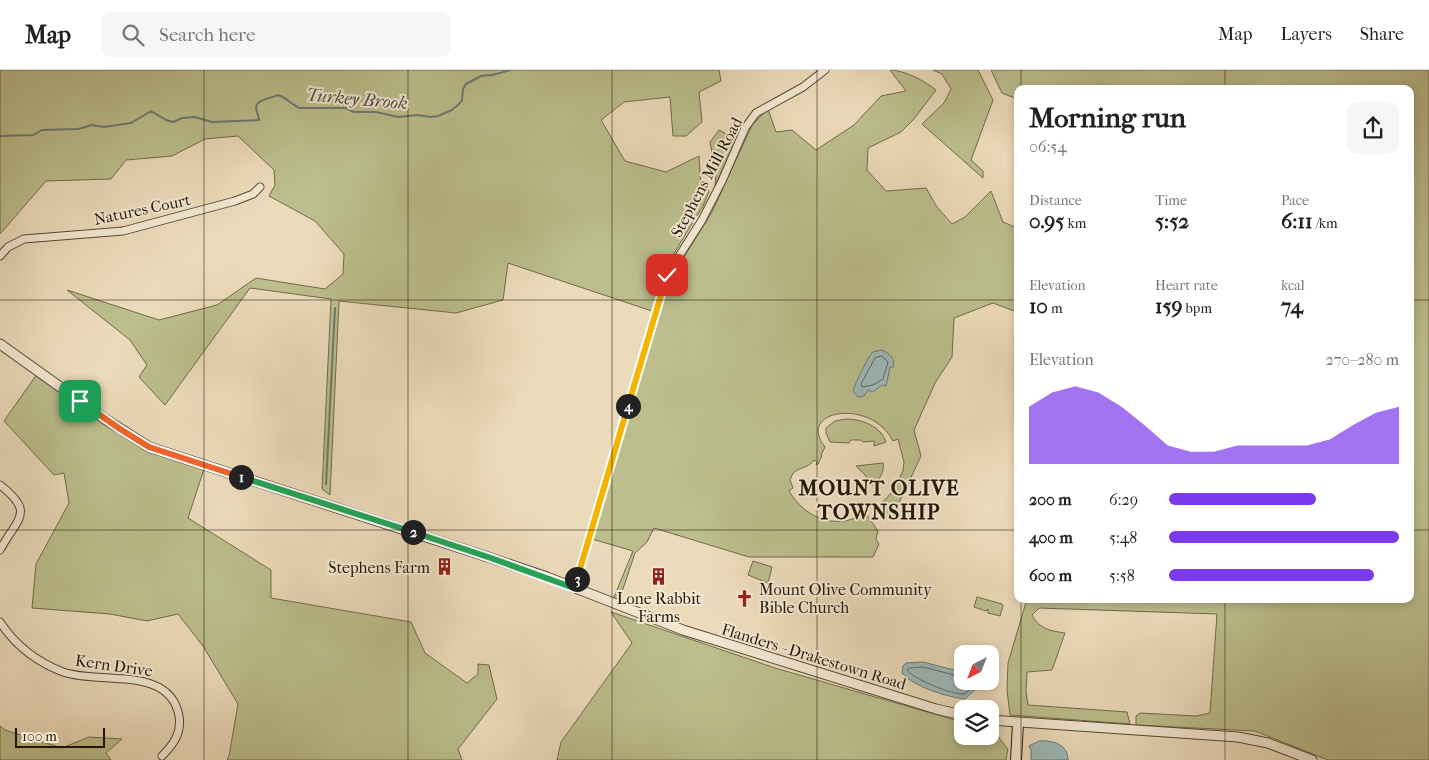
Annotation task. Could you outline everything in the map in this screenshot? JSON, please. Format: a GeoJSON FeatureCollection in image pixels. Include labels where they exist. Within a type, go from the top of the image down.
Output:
{"type":"FeatureCollection","features":[{"type":"Feature","properties":{"kind":"main road"},"geometry":{"type":"LineString","coordinates":[[1016,760],[1018,723]]}},
{"type":"Feature","properties":{"kind":"street","name":"Stephens Mill Road"},"geometry":{"type":"LineString","coordinates":[[574,588],[667,275],[702,220],[722,181],[745,128],[756,113],[803,88],[825,70]]}},
{"type":"Feature","properties":{"kind":"street","name":"Natures Court"},"geometry":{"type":"LineString","coordinates":[[0,256],[8,247],[24,239],[123,231],[235,201],[253,194],[260,187]]}},
{"type":"Feature","properties":{"kind":"street","name":"Flanders - Drakestown Road"},"geometry":{"type":"LineString","coordinates":[[0,344],[113,425],[149,447],[488,557],[699,636],[954,713]]}},
{"type":"Feature","properties":{"kind":"street"},"geometry":{"type":"LineString","coordinates":[[0,485],[17,499],[20,511],[18,522],[0,550]]}},
{"type":"Feature","properties":{"kind":"street","name":"Kern Drive"},"geometry":{"type":"LineString","coordinates":[[0,622],[17,643],[29,654],[63,672],[94,678],[143,681],[157,685],[164,690],[175,704],[180,721],[175,742],[162,756]]}},
{"type":"Feature","properties":{"kind":"street"},"geometry":{"type":"LineString","coordinates":[[999,721],[1238,737],[1268,743],[1312,760]]}},
{"type":"Feature","properties":{"kind":"green space"},"geometry":{"type":"Polygon","coordinates":[[[0,70],[719,70],[721,81],[699,92],[702,122],[686,136],[673,136],[670,97],[624,102],[601,120],[625,161],[666,172],[699,156],[701,187],[707,187],[709,192],[703,206],[663,271],[652,311],[508,263],[503,300],[456,313],[339,301],[330,495],[322,489],[331,299],[250,288],[165,405],[139,377],[147,365],[130,340],[67,290],[159,320],[217,305],[256,278],[325,289],[343,274],[344,254],[315,221],[269,196],[275,185],[274,170],[238,136],[205,139],[172,156],[126,160],[111,179],[46,181],[0,234],[0,70]]]}},
{"type":"Feature","properties":{"kind":"green space"},"geometry":{"type":"Polygon","coordinates":[[[890,70],[896,70],[914,77],[936,90],[914,119],[901,132],[868,148],[867,170],[886,191],[926,188],[937,207],[952,224],[965,217],[991,191],[1003,222],[1014,227],[1014,311],[993,303],[954,318],[952,357],[935,383],[914,430],[921,456],[891,520],[885,517],[879,504],[893,491],[903,471],[904,462],[898,439],[893,441],[883,427],[869,418],[854,414],[840,414],[828,417],[820,424],[818,434],[825,447],[822,456],[818,464],[816,465],[817,462],[814,460],[810,465],[793,473],[790,480],[793,488],[789,491],[799,505],[812,515],[820,518],[844,521],[854,518],[861,513],[867,515],[878,531],[876,539],[879,544],[873,557],[749,557],[654,528],[647,542],[635,553],[619,601],[614,597],[633,551],[592,539],[647,352],[671,278],[712,212],[752,125],[768,109],[776,132],[792,130],[816,150],[854,125],[881,96],[906,91],[890,70]]]}},
{"type":"Feature","properties":{"kind":"green space"},"geometry":{"type":"Polygon","coordinates":[[[933,70],[978,70],[993,100],[971,160],[983,171],[983,178],[922,124],[944,103],[951,89],[942,74],[933,70]]]}},
{"type":"Feature","properties":{"kind":"green space"},"geometry":{"type":"Polygon","coordinates":[[[991,70],[1429,70],[1429,760],[1328,760],[1255,731],[1136,725],[1136,716],[1140,713],[1196,716],[1210,713],[1217,614],[1039,608],[1032,615],[1042,626],[1065,633],[1052,670],[1027,672],[1026,692],[1028,705],[1127,712],[1130,724],[1010,715],[1007,690],[1008,663],[1026,603],[1414,603],[1414,85],[1014,85],[1014,98],[1002,93],[991,70]]]}},
{"type":"Feature","properties":{"kind":"green space"},"geometry":{"type":"Polygon","coordinates":[[[719,130],[736,139],[715,186],[716,174],[710,142],[719,130]]]}},
{"type":"Feature","properties":{"kind":"green space"},"geometry":{"type":"Polygon","coordinates":[[[37,374],[126,438],[156,454],[204,469],[188,518],[271,570],[271,598],[411,622],[425,653],[467,683],[478,674],[478,664],[489,665],[497,699],[458,749],[462,760],[227,760],[238,704],[203,646],[178,614],[147,621],[110,614],[32,608],[36,564],[69,503],[64,473],[54,475],[4,421],[37,374]]]}},
{"type":"Feature","properties":{"kind":"green space"},"geometry":{"type":"Polygon","coordinates":[[[846,419],[870,424],[880,432],[886,442],[874,446],[874,441],[851,440],[849,443],[830,442],[826,428],[835,421],[846,419]]]}},
{"type":"Feature","properties":{"kind":"green space"},"geometry":{"type":"Polygon","coordinates":[[[883,463],[881,476],[872,486],[856,466],[883,463]]]}},
{"type":"Feature","properties":{"kind":"green space"},"geometry":{"type":"Polygon","coordinates":[[[753,561],[772,567],[768,583],[748,575],[753,561]]]}},
{"type":"Feature","properties":{"kind":"green space"},"geometry":{"type":"Polygon","coordinates":[[[977,597],[1002,604],[1000,616],[988,613],[988,609],[986,611],[974,607],[977,597]]]}},
{"type":"Feature","properties":{"kind":"green space"},"geometry":{"type":"Polygon","coordinates":[[[611,612],[775,668],[954,720],[954,745],[999,745],[999,738],[1008,749],[1006,760],[557,760],[561,742],[632,643],[611,612]]]}},
{"type":"Feature","properties":{"kind":"green space"},"geometry":{"type":"Polygon","coordinates":[[[0,726],[5,730],[62,748],[89,737],[122,739],[106,753],[111,760],[0,760],[0,726]]]}},
{"type":"Feature","properties":{"kind":"water"},"geometry":{"type":"Polygon","coordinates":[[[881,350],[889,354],[894,362],[893,367],[890,367],[886,386],[882,385],[873,392],[868,390],[864,396],[858,397],[853,391],[862,370],[871,354],[881,350]]]}},
{"type":"Feature","properties":{"kind":"water"},"geometry":{"type":"Polygon","coordinates":[[[923,662],[954,670],[954,690],[975,690],[965,699],[940,694],[922,687],[902,673],[903,666],[906,663],[923,662]]]}},
{"type":"Feature","properties":{"kind":"water"},"geometry":{"type":"Polygon","coordinates":[[[1039,741],[1049,741],[1058,744],[1065,750],[1068,760],[1031,760],[1029,746],[1039,741]]]}},
{"type":"Feature","properties":{"kind":"waterway","name":"Turkey Brook"},"geometry":{"type":"LineString","coordinates":[[0,136],[33,135],[42,130],[78,129],[92,125],[104,127],[131,123],[151,111],[173,122],[182,118],[195,117],[212,122],[259,120],[256,109],[257,104],[262,100],[278,95],[300,108],[346,108],[354,112],[376,112],[398,117],[438,116],[452,110],[459,104],[462,100],[463,89],[466,84],[481,76],[511,70]]}},
{"type":"Feature","properties":{"kind":"waterway"},"geometry":{"type":"LineString","coordinates":[[326,484],[335,308]]}},
{"type":"Feature","properties":{"kind":"place","name":"Stephens Farm"},"geometry":{"type":"Point","coordinates":[444,567]}},
{"type":"Feature","properties":{"kind":"place","name":"Lone Rabbit Farms"},"geometry":{"type":"Point","coordinates":[659,576]}},
{"type":"Feature","properties":{"kind":"place","name":"Mount Olive Community Bible Church"},"geometry":{"type":"Point","coordinates":[745,598]}},
{"type":"Feature","properties":{"kind":"district","name":"MOUNT OLIVE TOWNSHIP"},"geometry":{"type":"Point","coordinates":[879,500]}},
{"type":"Feature","properties":{"kind":"route"},"geometry":{"type":"LineString","coordinates":[[80,401],[134,439],[149,447],[488,557],[574,588],[667,275]]}}]}
